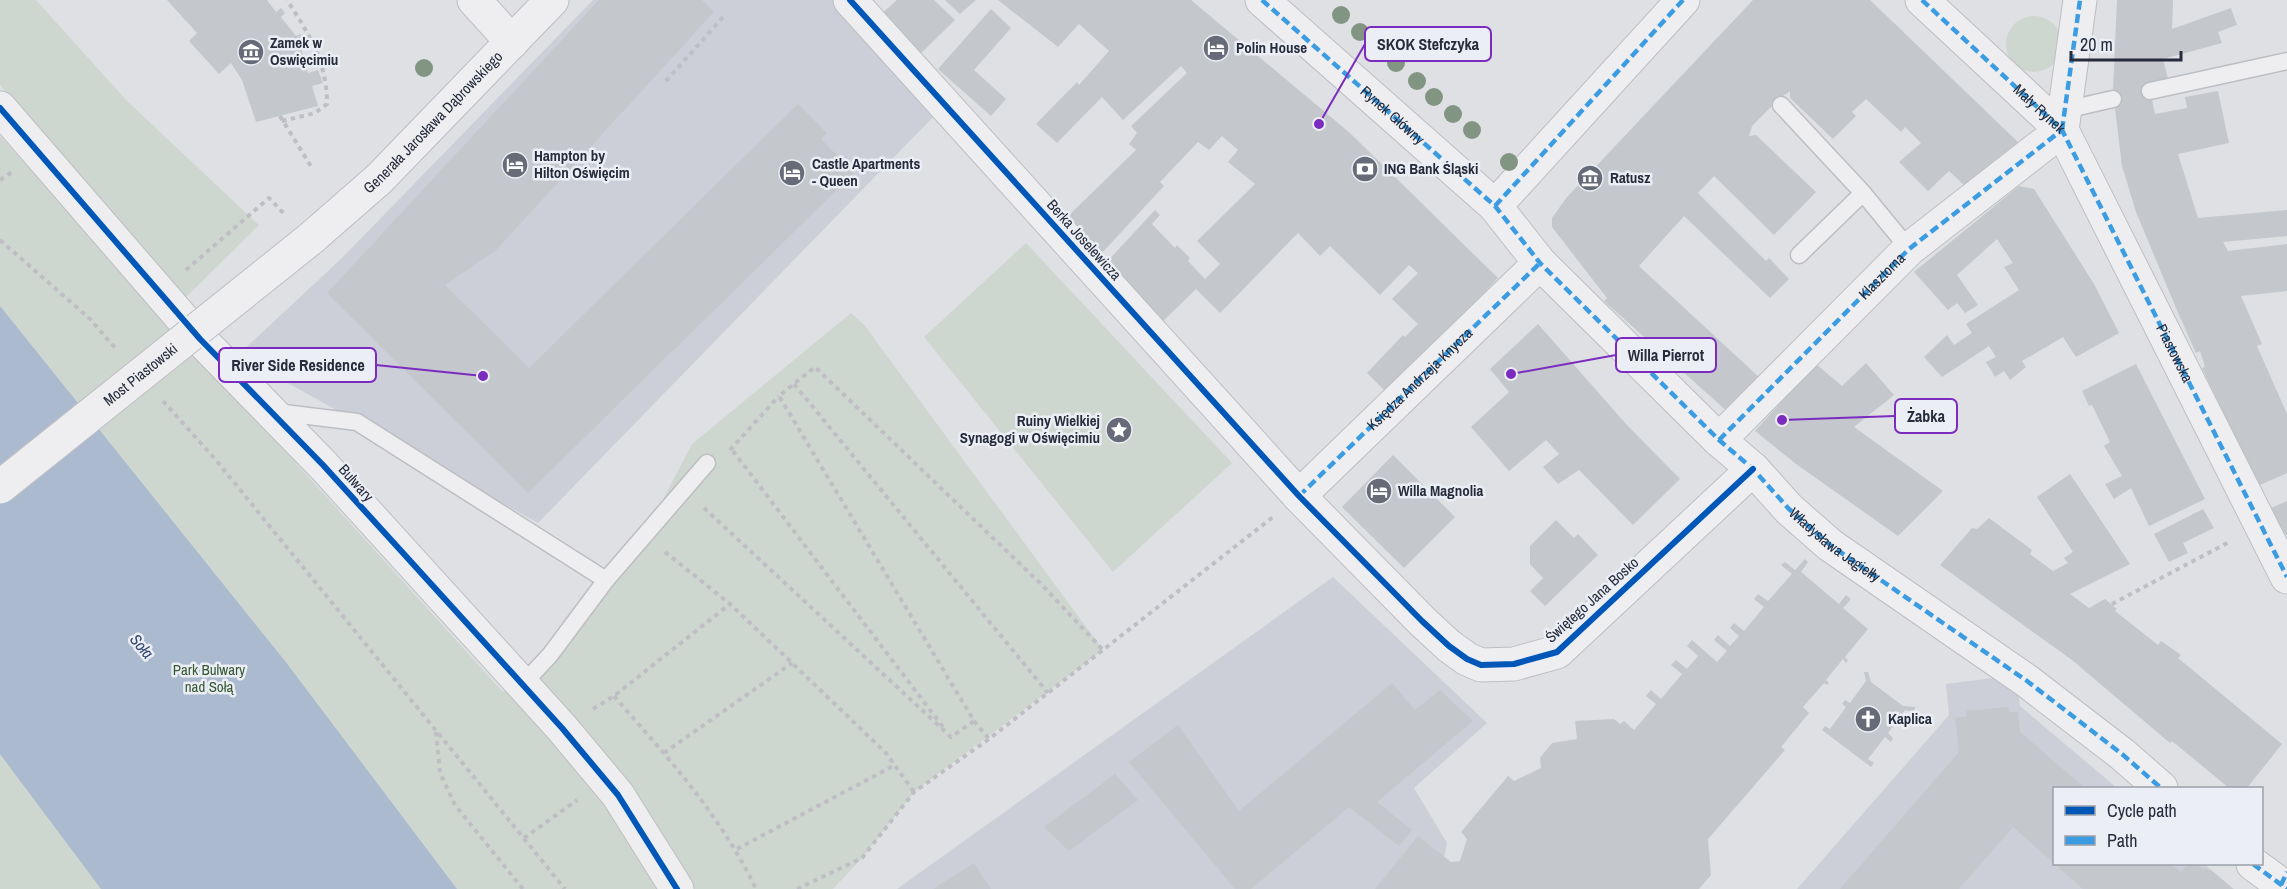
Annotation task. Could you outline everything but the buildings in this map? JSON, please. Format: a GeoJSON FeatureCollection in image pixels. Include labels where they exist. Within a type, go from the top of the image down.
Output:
{"type":"FeatureCollection","features":[{"type":"Feature","properties":{"kind":"street"},"geometry":{"type":"LineString","coordinates":[[474,0],[512,42]]}},
{"type":"Feature","properties":{"kind":"street","name":"Generała Jarosława Dąbrowskiego"},"geometry":{"type":"LineString","coordinates":[[299,230],[379,179],[552,0]]}},
{"type":"Feature","properties":{"kind":"street","name":"Berka Joselewicza"},"geometry":{"type":"LineString","coordinates":[[850,0],[1299,496]]}},
{"type":"Feature","properties":{"kind":"street","name":"Rynek Główny"},"geometry":{"type":"LineString","coordinates":[[1262,0],[1495,207],[1540,263]]}},
{"type":"Feature","properties":{"kind":"street"},"geometry":{"type":"LineString","coordinates":[[1495,207],[1683,0]]}},
{"type":"Feature","properties":{"kind":"street","name":"Mały Rynek"},"geometry":{"type":"LineString","coordinates":[[1922,0],[2063,120]]}},
{"type":"Feature","properties":{"kind":"street","name":"Mały Rynek"},"geometry":{"type":"LineString","coordinates":[[2063,120],[2080,0]]}},
{"type":"Feature","properties":{"kind":"street","name":"Bulwary"},"geometry":{"type":"LineString","coordinates":[[0,108],[161,291],[200,339],[273,411],[522,685],[618,795],[677,889]]}},
{"type":"Feature","properties":{"kind":"street","name":"Klasztorna"},"geometry":{"type":"LineString","coordinates":[[1719,440],[1909,249],[2063,120]]}},
{"type":"Feature","properties":{"kind":"street","name":"Piastowska"},"geometry":{"type":"LineString","coordinates":[[2063,120],[2287,577]]}},
{"type":"Feature","properties":{"kind":"street","name":"Most Piastowski"},"geometry":{"type":"LineString","coordinates":[[0,487],[299,230]]}},
{"type":"Feature","properties":{"kind":"street","name":"Księdza Andrzeja Knycza"},"geometry":{"type":"LineString","coordinates":[[1299,496],[1540,263]]}},
{"type":"Feature","properties":{"kind":"street","name":"Władysława Jagiełły"},"geometry":{"type":"LineString","coordinates":[[1540,263],[1719,440],[1752,469],[1783,503],[1830,545],[2027,681],[2122,754],[2159,787]]}},
{"type":"Feature","properties":{"kind":"street","name":"Świętego Jana Bosko"},"geometry":{"type":"LineString","coordinates":[[1299,496],[1449,646],[1467,659],[1481,665],[1514,664],[1557,652],[1752,469]]}},
{"type":"Feature","properties":{"kind":"street"},"geometry":{"type":"LineString","coordinates":[[2255,865],[2285,882]]}},
{"type":"Feature","properties":{"kind":"lane"},"geometry":{"type":"LineString","coordinates":[[2150,91],[2287,61]]}},
{"type":"Feature","properties":{"kind":"lane"},"geometry":{"type":"LineString","coordinates":[[2063,120],[2113,99]]}},
{"type":"Feature","properties":{"kind":"lane"},"geometry":{"type":"LineString","coordinates":[[1781,105],[1863,193],[1909,249]]}},
{"type":"Feature","properties":{"kind":"lane"},"geometry":{"type":"LineString","coordinates":[[1799,255],[1863,193]]}},
{"type":"Feature","properties":{"kind":"lane"},"geometry":{"type":"LineString","coordinates":[[273,411],[357,422],[606,580]]}},
{"type":"Feature","properties":{"kind":"lane"},"geometry":{"type":"LineString","coordinates":[[522,685],[550,655],[606,580],[707,463]]}},
{"type":"Feature","properties":{"kind":"path"},"geometry":{"type":"LineString","coordinates":[[282,121],[315,113],[327,104],[327,80],[312,39],[287,0]]}},
{"type":"Feature","properties":{"kind":"path"},"geometry":{"type":"LineString","coordinates":[[666,81],[724,16]]}},
{"type":"Feature","properties":{"kind":"path"},"geometry":{"type":"LineString","coordinates":[[280,116],[312,168]]}},
{"type":"Feature","properties":{"kind":"path"},"geometry":{"type":"LineString","coordinates":[[161,291],[270,198],[299,230]]}},
{"type":"Feature","properties":{"kind":"path"},"geometry":{"type":"LineString","coordinates":[[0,240],[90,319],[121,354]]}},
{"type":"Feature","properties":{"kind":"path"},"geometry":{"type":"LineString","coordinates":[[725,456],[779,396],[815,367],[1035,578],[1103,650]]}},
{"type":"Feature","properties":{"kind":"path"},"geometry":{"type":"LineString","coordinates":[[794,384],[1048,693]]}},
{"type":"Feature","properties":{"kind":"path"},"geometry":{"type":"LineString","coordinates":[[779,396],[974,720],[989,739]]}},
{"type":"Feature","properties":{"kind":"path"},"geometry":{"type":"LineString","coordinates":[[160,398],[215,459],[565,889]]}},
{"type":"Feature","properties":{"kind":"path"},"geometry":{"type":"LineString","coordinates":[[731,449],[951,737]]}},
{"type":"Feature","properties":{"kind":"path"},"geometry":{"type":"LineString","coordinates":[[797,889],[862,858],[914,792],[989,739],[1299,496]]}},
{"type":"Feature","properties":{"kind":"path"},"geometry":{"type":"LineString","coordinates":[[700,505],[951,737]]}},
{"type":"Feature","properties":{"kind":"path"},"geometry":{"type":"LineString","coordinates":[[2112,604],[2261,525]]}},
{"type":"Feature","properties":{"kind":"path"},"geometry":{"type":"LineString","coordinates":[[645,534],[730,604],[886,753],[914,792]]}},
{"type":"Feature","properties":{"kind":"path"},"geometry":{"type":"LineString","coordinates":[[730,604],[614,696],[689,782],[736,849],[756,889]]}},
{"type":"Feature","properties":{"kind":"path"},"geometry":{"type":"LineString","coordinates":[[664,753],[792,663]]}},
{"type":"Feature","properties":{"kind":"path"},"geometry":{"type":"LineString","coordinates":[[951,737],[974,720]]}},
{"type":"Feature","properties":{"kind":"path"},"geometry":{"type":"LineString","coordinates":[[436,731],[440,773],[455,805],[523,889]]}},
{"type":"Feature","properties":{"kind":"path"},"geometry":{"type":"LineString","coordinates":[[736,849],[895,765]]}},
{"type":"Feature","properties":{"kind":"path"},"geometry":{"type":"LineString","coordinates":[[524,838],[578,799]]}},
{"type":"Feature","properties":{"kind":"shaded area"},"geometry":{"type":"Polygon","coordinates":[[[593,0],[838,0],[936,114],[538,523],[238,355],[342,258],[593,0]]]}},
{"type":"Feature","properties":{"kind":"shaded area"},"geometry":{"type":"Polygon","coordinates":[[[1333,577],[1487,723],[1414,788],[1447,843],[1438,889],[897,889],[1333,577]]]}},
{"type":"Feature","properties":{"kind":"shaded area"},"geometry":{"type":"Polygon","coordinates":[[[2016,675],[2020,706],[2116,787],[2053,787],[2053,865],[2205,865],[2234,889],[1797,889],[1949,715],[1946,684],[2016,675]]]}},
{"type":"Feature","properties":{"kind":"green space"},"geometry":{"type":"Polygon","coordinates":[[[0,0],[36,0],[127,101],[259,225],[186,297],[0,85],[0,0]]]}},
{"type":"Feature","properties":{"kind":"green space"},"geometry":{"type":"Polygon","coordinates":[[[2028,16],[2040,16],[2050,20],[2058,28],[2062,44],[2058,60],[2050,68],[2040,72],[2028,72],[2018,68],[2010,60],[2006,50],[2006,38],[2010,28],[2018,20],[2028,16]]]}},
{"type":"Feature","properties":{"kind":"green space","name":"Park Bulwary nad Sołą"},"geometry":{"type":"Polygon","coordinates":[[[0,136],[503,692],[522,684],[645,534],[692,444],[851,313],[865,326],[1103,650],[914,792],[862,858],[833,889],[0,889],[0,136]]]}},
{"type":"Feature","properties":{"kind":"green space"},"geometry":{"type":"Polygon","coordinates":[[[1026,243],[1232,463],[1113,572],[924,337],[1026,243]]]}},
{"type":"Feature","properties":{"kind":"water","name":"Soła"},"geometry":{"type":"Polygon","coordinates":[[[0,306],[285,661],[457,889],[101,889],[0,754],[0,306]]]}},
{"type":"Feature","properties":{"kind":"marked path"},"geometry":{"type":"LineString","coordinates":[[1262,0],[1495,206],[1540,263],[1719,440],[1753,469],[1789,509],[1830,545],[2027,681],[2122,754],[2160,787]]}},
{"type":"Feature","properties":{"kind":"marked path"},"geometry":{"type":"LineString","coordinates":[[1495,206],[1683,0]]}},
{"type":"Feature","properties":{"kind":"marked path"},"geometry":{"type":"LineString","coordinates":[[1922,0],[2062,130],[2287,577]]}},
{"type":"Feature","properties":{"kind":"marked path"},"geometry":{"type":"LineString","coordinates":[[2062,130],[2080,0]]}},
{"type":"Feature","properties":{"kind":"marked path"},"geometry":{"type":"LineString","coordinates":[[1719,440],[1909,249],[2062,130]]}},
{"type":"Feature","properties":{"kind":"marked path"},"geometry":{"type":"LineString","coordinates":[[1299,496],[1540,263]]}},
{"type":"Feature","properties":{"kind":"marked path"},"geometry":{"type":"LineString","coordinates":[[2254,865],[2287,889]]}},
{"type":"Feature","properties":{"kind":"marked path"},"geometry":{"type":"LineString","coordinates":[[2281,885],[2287,872]]}},
{"type":"Feature","properties":{"kind":"cycle path"},"geometry":{"type":"LineString","coordinates":[[850,0],[1299,496],[1422,621],[1467,659],[1481,665],[1514,664],[1557,652],[1753,469]]}},
{"type":"Feature","properties":{"kind":"cycle path"},"geometry":{"type":"LineString","coordinates":[[0,108],[200,339],[323,465],[562,728],[618,795],[677,889]]}},
{"type":"Feature","properties":{"kind":"place","name":"Polin House"},"geometry":{"type":"Point","coordinates":[1216,48]}},
{"type":"Feature","properties":{"kind":"place","name":"Zamek w Oswięcimiu"},"geometry":{"type":"Point","coordinates":[251,52]}},
{"type":"Feature","properties":{"kind":"place","name":"SKOK Stefczyka"},"geometry":{"type":"Point","coordinates":[1319,124]}},
{"type":"Feature","properties":{"kind":"place","name":"Hampton by Hilton Oświęcim"},"geometry":{"type":"Point","coordinates":[515,165]}},
{"type":"Feature","properties":{"kind":"place","name":"ING Bank Śląski"},"geometry":{"type":"Point","coordinates":[1365,169]}},
{"type":"Feature","properties":{"kind":"place","name":"Castle Apartments - Queen"},"geometry":{"type":"Point","coordinates":[792,173]}},
{"type":"Feature","properties":{"kind":"place","name":"Ratusz"},"geometry":{"type":"Point","coordinates":[1590,178]}},
{"type":"Feature","properties":{"kind":"place","name":"Willa Pierrot"},"geometry":{"type":"Point","coordinates":[1511,374]}},
{"type":"Feature","properties":{"kind":"place","name":"River Side Residence"},"geometry":{"type":"Point","coordinates":[483,376]}},
{"type":"Feature","properties":{"kind":"place","name":"Żabka"},"geometry":{"type":"Point","coordinates":[1782,420]}},
{"type":"Feature","properties":{"kind":"place","name":"Ruiny Wielkiej Synagogi w Oświęcimiu"},"geometry":{"type":"Point","coordinates":[1119,430]}},
{"type":"Feature","properties":{"kind":"place","name":"Willa Magnolia"},"geometry":{"type":"Point","coordinates":[1379,491]}},
{"type":"Feature","properties":{"kind":"place","name":"Kaplica"},"geometry":{"type":"Point","coordinates":[1868,719]}}]}
